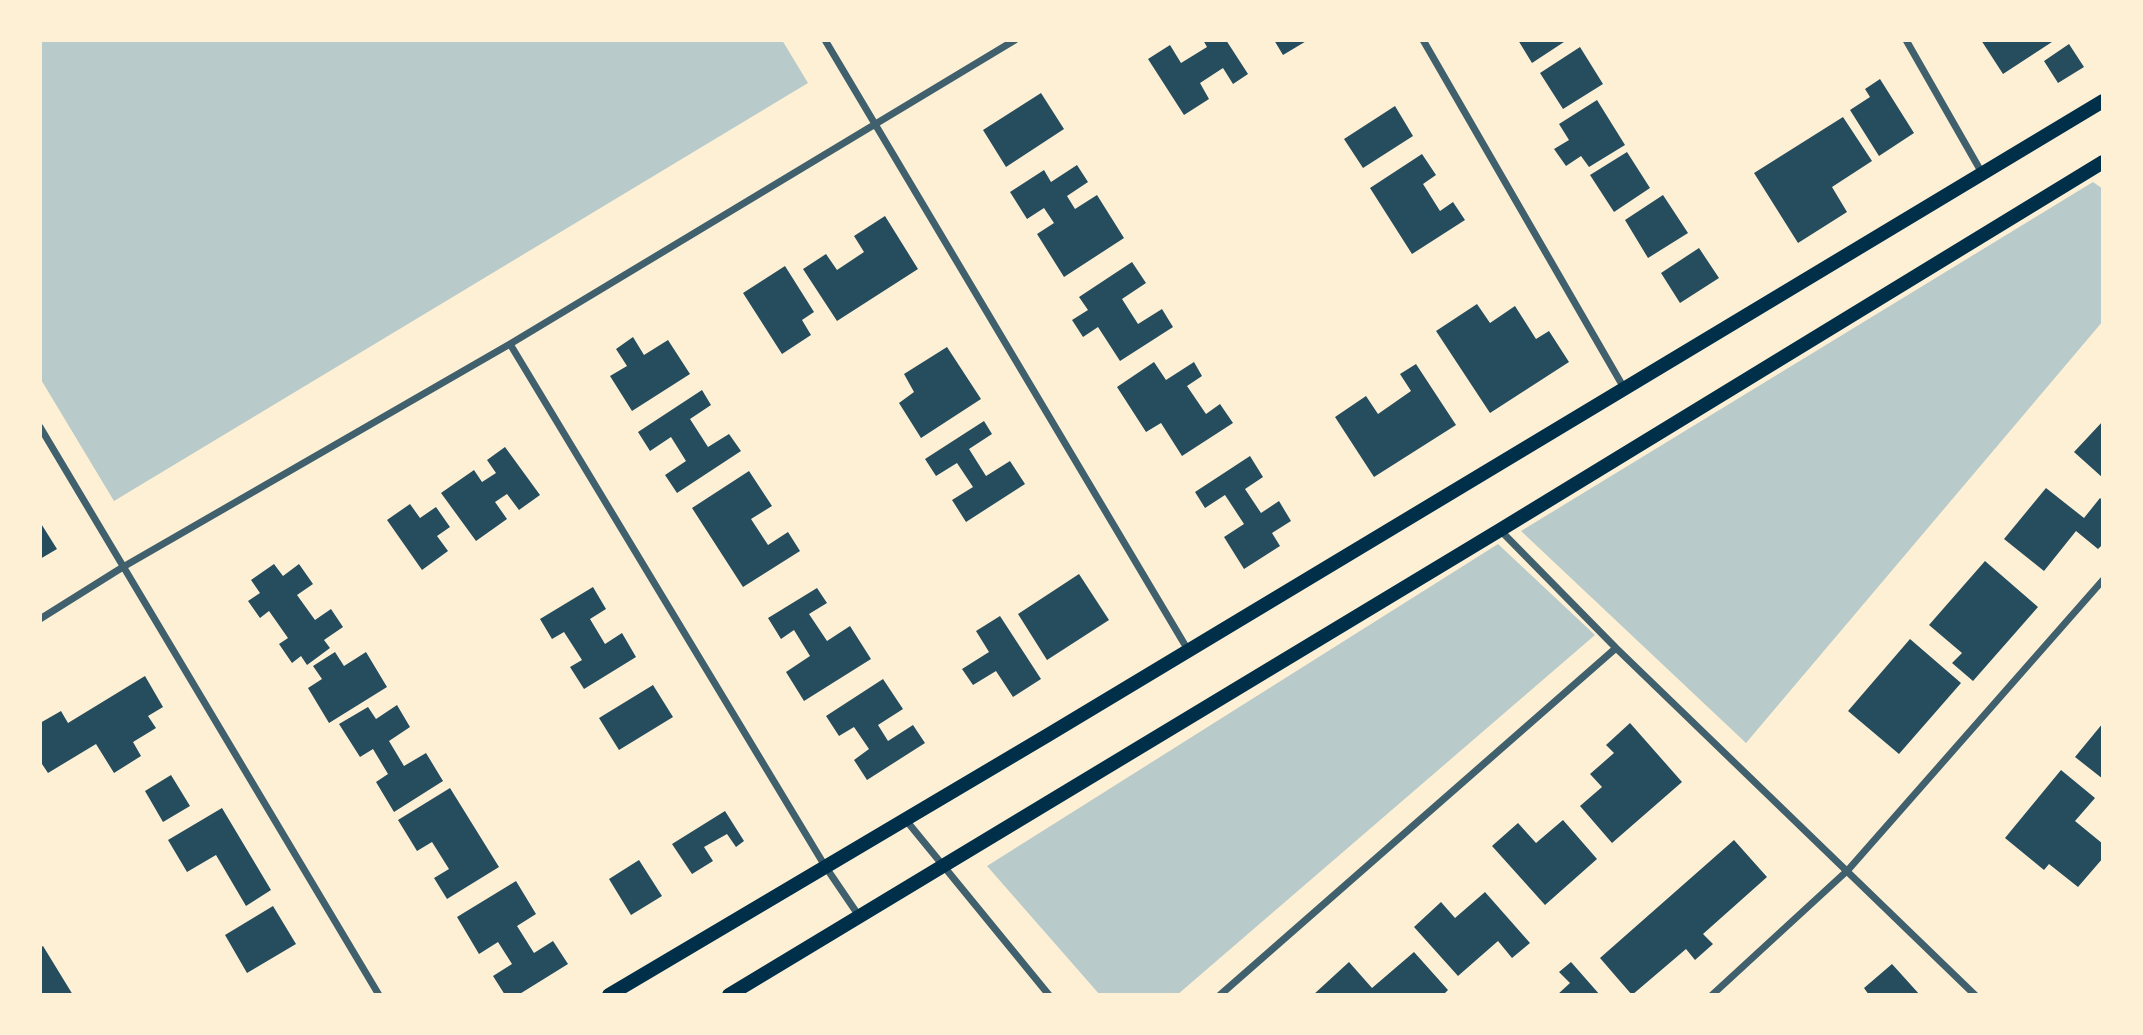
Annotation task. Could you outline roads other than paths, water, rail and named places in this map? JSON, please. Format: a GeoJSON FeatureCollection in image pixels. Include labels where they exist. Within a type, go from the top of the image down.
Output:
{"type":"FeatureCollection","features":[{"type":"Feature","properties":{"kind":"main road"},"geometry":{"type":"LineString","coordinates":[[609,995],[1188,651],[2103,101]]}},
{"type":"Feature","properties":{"kind":"main road"},"geometry":{"type":"LineString","coordinates":[[729,995],[2100,167]]}},
{"type":"Feature","properties":{"kind":"street"},"geometry":{"type":"LineString","coordinates":[[825,40],[1188,651]]}},
{"type":"Feature","properties":{"kind":"street"},"geometry":{"type":"LineString","coordinates":[[40,619],[123,567],[510,344],[1015,40]]}},
{"type":"Feature","properties":{"kind":"street"},"geometry":{"type":"LineString","coordinates":[[1423,40],[1624,389]]}},
{"type":"Feature","properties":{"kind":"street"},"geometry":{"type":"LineString","coordinates":[[1906,40],[1982,173]]}},
{"type":"Feature","properties":{"kind":"street"},"geometry":{"type":"LineString","coordinates":[[510,344],[825,866],[859,915]]}},
{"type":"Feature","properties":{"kind":"street"},"geometry":{"type":"LineString","coordinates":[[40,427],[379,995]]}},
{"type":"Feature","properties":{"kind":"street"},"geometry":{"type":"LineString","coordinates":[[1500,530],[1616,648],[1975,995]]}},
{"type":"Feature","properties":{"kind":"street"},"geometry":{"type":"LineString","coordinates":[[1712,995],[1848,870],[2103,580]]}},
{"type":"Feature","properties":{"kind":"street"},"geometry":{"type":"LineString","coordinates":[[1220,995],[1616,648]]}},
{"type":"Feature","properties":{"kind":"street"},"geometry":{"type":"LineString","coordinates":[[905,819],[1049,995]]}}]}
